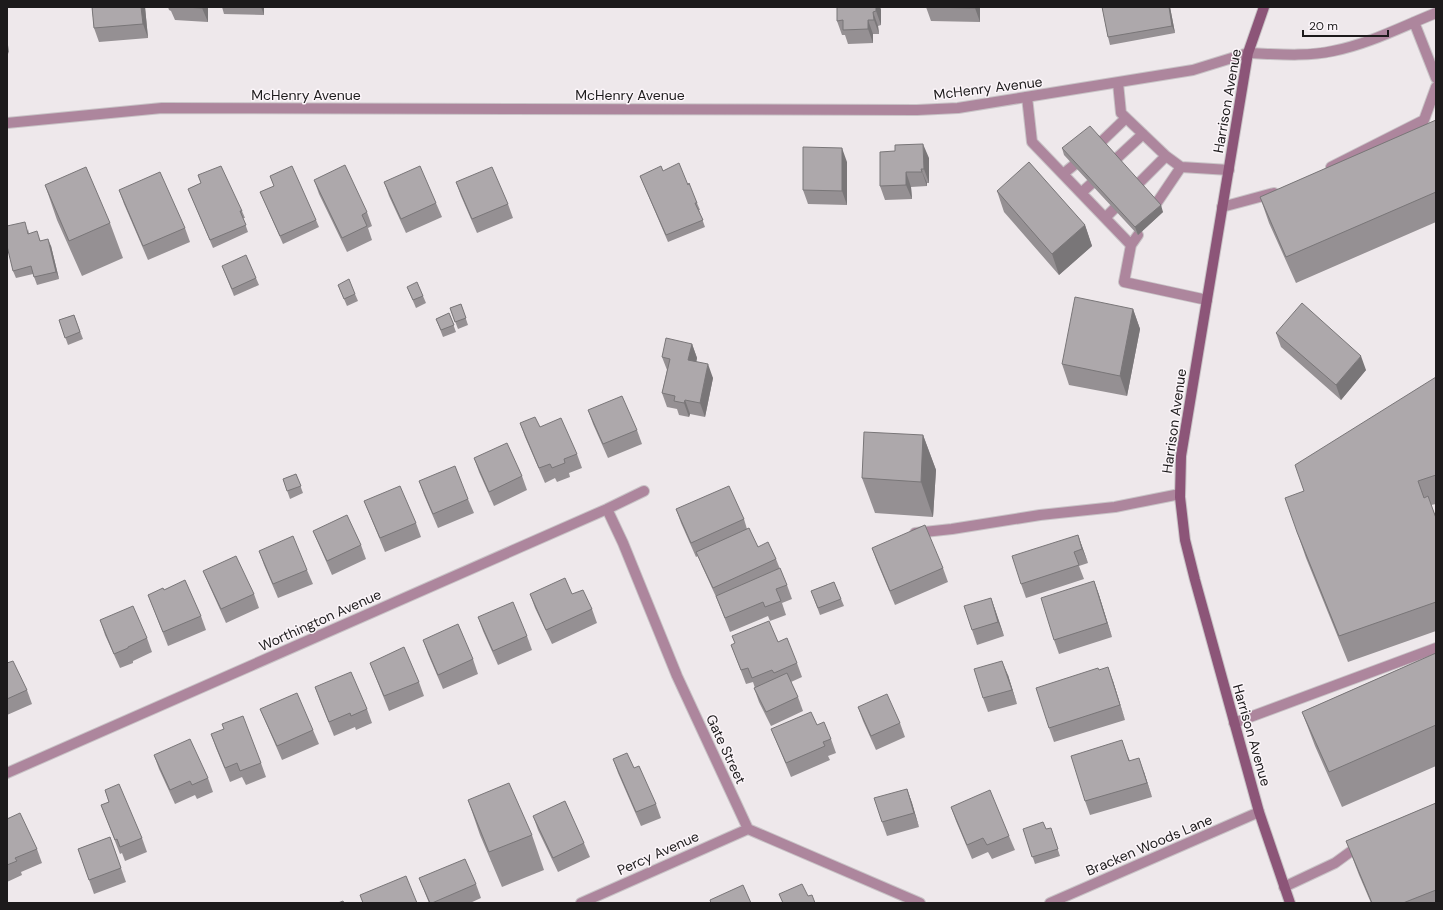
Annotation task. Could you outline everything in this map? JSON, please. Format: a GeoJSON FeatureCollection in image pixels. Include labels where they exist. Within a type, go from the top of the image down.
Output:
{"type":"FeatureCollection","features":[{"type":"Feature","properties":{"kind":"main road","name":"Harrison Avenue"},"geometry":{"type":"LineString","coordinates":[[1264,7],[1248,53],[1181,456],[1180,494],[1185,540],[1234,723],[1259,812],[1290,903]]}},
{"type":"Feature","properties":{"kind":"street","name":"McHenry Avenue"},"geometry":{"type":"LineString","coordinates":[[7,123],[162,108],[917,110],[958,108],[1194,70],[1248,53],[1295,55],[1332,51],[1355,45],[1436,13]]}},
{"type":"Feature","properties":{"kind":"street"},"geometry":{"type":"LineString","coordinates":[[1414,22],[1436,78]]}},
{"type":"Feature","properties":{"kind":"street"},"geometry":{"type":"LineString","coordinates":[[1118,83],[1122,113],[1166,156],[1181,167],[1229,170]]}},
{"type":"Feature","properties":{"kind":"street"},"geometry":{"type":"LineString","coordinates":[[1321,172],[1424,120],[1436,87]]}},
{"type":"Feature","properties":{"kind":"street"},"geometry":{"type":"LineString","coordinates":[[1027,97],[1032,142],[1131,246]]}},
{"type":"Feature","properties":{"kind":"street"},"geometry":{"type":"LineString","coordinates":[[1101,142],[1126,118]]}},
{"type":"Feature","properties":{"kind":"street"},"geometry":{"type":"LineString","coordinates":[[1116,159],[1143,134]]}},
{"type":"Feature","properties":{"kind":"street"},"geometry":{"type":"LineString","coordinates":[[1138,184],[1166,156]]}},
{"type":"Feature","properties":{"kind":"street"},"geometry":{"type":"LineString","coordinates":[[1063,174],[1074,165]]}},
{"type":"Feature","properties":{"kind":"street"},"geometry":{"type":"LineString","coordinates":[[1156,204],[1181,167]]}},
{"type":"Feature","properties":{"kind":"street"},"geometry":{"type":"LineString","coordinates":[[1081,193],[1091,184]]}},
{"type":"Feature","properties":{"kind":"street"},"geometry":{"type":"LineString","coordinates":[[1222,207],[1286,190]]}},
{"type":"Feature","properties":{"kind":"street"},"geometry":{"type":"LineString","coordinates":[[1105,218],[1114,209]]}},
{"type":"Feature","properties":{"kind":"street"},"geometry":{"type":"LineString","coordinates":[[1138,235],[1131,246],[1124,282],[1207,300]]}},
{"type":"Feature","properties":{"kind":"street","name":"Worthington Avenue"},"geometry":{"type":"LineString","coordinates":[[7,773],[607,509],[644,491]]}},
{"type":"Feature","properties":{"kind":"street"},"geometry":{"type":"LineString","coordinates":[[911,533],[952,529],[1040,515],[1115,507],[1180,494]]}},
{"type":"Feature","properties":{"kind":"street","name":"Gate Street"},"geometry":{"type":"LineString","coordinates":[[607,509],[623,543],[677,676],[748,829]]}},
{"type":"Feature","properties":{"kind":"street"},"geometry":{"type":"LineString","coordinates":[[1234,723],[1436,648]]}},
{"type":"Feature","properties":{"kind":"street","name":"Bracken Woods Lane"},"geometry":{"type":"LineString","coordinates":[[1050,903],[1259,812]]}},
{"type":"Feature","properties":{"kind":"street"},"geometry":{"type":"LineString","coordinates":[[748,829],[920,903]]}},
{"type":"Feature","properties":{"kind":"street","name":"Percy Avenue"},"geometry":{"type":"LineString","coordinates":[[581,903],[748,829]]}},
{"type":"Feature","properties":{"kind":"street"},"geometry":{"type":"LineString","coordinates":[[1284,887],[1335,863],[1368,841]]}},
{"type":"Feature","properties":{"kind":"building"},"geometry":{"type":"Polygon","coordinates":[[[92,7],[141,7],[143,24],[94,28],[92,7]]]}},
{"type":"Feature","properties":{"kind":"building"},"geometry":{"type":"Polygon","coordinates":[[[837,7],[876,7],[876,11],[873,12],[874,20],[868,20],[868,29],[843,30],[843,20],[837,21],[837,7]]]}},
{"type":"Feature","properties":{"kind":"building"},"geometry":{"type":"Polygon","coordinates":[[[926,7],[975,7],[975,8],[926,7]]]}},
{"type":"Feature","properties":{"kind":"building"},"geometry":{"type":"Polygon","coordinates":[[[1102,7],[1169,7],[1172,26],[1108,37],[1102,7]]]}},
{"type":"Feature","properties":{"kind":"building"},"geometry":{"type":"Polygon","coordinates":[[[1436,120],[1436,192],[1286,257],[1260,197],[1436,120]]]}},
{"type":"Feature","properties":{"kind":"building"},"geometry":{"type":"Polygon","coordinates":[[[1090,126],[1161,205],[1135,227],[1062,148],[1090,126]]]}},
{"type":"Feature","properties":{"kind":"building"},"geometry":{"type":"Polygon","coordinates":[[[923,144],[924,169],[921,169],[922,172],[906,172],[906,185],[880,186],[880,152],[895,151],[895,145],[923,144]]]}},
{"type":"Feature","properties":{"kind":"building"},"geometry":{"type":"Polygon","coordinates":[[[803,147],[842,148],[842,191],[803,190],[803,147]]]}},
{"type":"Feature","properties":{"kind":"building"},"geometry":{"type":"Polygon","coordinates":[[[1029,162],[1085,225],[1052,254],[997,191],[1029,162]]]}},
{"type":"Feature","properties":{"kind":"building"},"geometry":{"type":"Polygon","coordinates":[[[679,163],[688,185],[689,183],[697,203],[695,203],[703,220],[666,235],[640,176],[661,166],[663,171],[679,163]]]}},
{"type":"Feature","properties":{"kind":"building"},"geometry":{"type":"Polygon","coordinates":[[[345,165],[367,212],[362,215],[367,226],[342,238],[314,180],[345,165]]]}},
{"type":"Feature","properties":{"kind":"building"},"geometry":{"type":"Polygon","coordinates":[[[221,166],[242,211],[240,211],[246,225],[210,240],[188,189],[201,183],[198,175],[221,166]]]}},
{"type":"Feature","properties":{"kind":"building"},"geometry":{"type":"Polygon","coordinates":[[[292,166],[316,220],[280,236],[260,192],[274,186],[270,176],[292,166]]]}},
{"type":"Feature","properties":{"kind":"building"},"geometry":{"type":"Polygon","coordinates":[[[420,166],[436,203],[401,219],[384,182],[420,166]]]}},
{"type":"Feature","properties":{"kind":"building"},"geometry":{"type":"Polygon","coordinates":[[[86,167],[110,223],[69,241],[45,185],[86,167]]]}},
{"type":"Feature","properties":{"kind":"building"},"geometry":{"type":"Polygon","coordinates":[[[492,167],[508,204],[472,219],[456,182],[492,167]]]}},
{"type":"Feature","properties":{"kind":"building"},"geometry":{"type":"Polygon","coordinates":[[[160,172],[185,228],[143,246],[119,190],[160,172]]]}},
{"type":"Feature","properties":{"kind":"building"},"geometry":{"type":"Polygon","coordinates":[[[25,222],[28,234],[37,231],[40,241],[48,239],[56,272],[34,277],[31,266],[13,271],[7,246],[7,226],[25,222]]]}},
{"type":"Feature","properties":{"kind":"building"},"geometry":{"type":"Polygon","coordinates":[[[246,255],[256,278],[232,289],[222,266],[246,255]]]}},
{"type":"Feature","properties":{"kind":"building"},"geometry":{"type":"Polygon","coordinates":[[[349,279],[355,294],[344,299],[338,285],[349,279]]]}},
{"type":"Feature","properties":{"kind":"building"},"geometry":{"type":"Polygon","coordinates":[[[417,282],[423,296],[413,300],[407,287],[417,282]]]}},
{"type":"Feature","properties":{"kind":"building"},"geometry":{"type":"Polygon","coordinates":[[[1075,297],[1133,309],[1120,376],[1062,364],[1075,297]]]}},
{"type":"Feature","properties":{"kind":"building"},"geometry":{"type":"Polygon","coordinates":[[[1302,303],[1361,356],[1336,385],[1276,333],[1302,303]]]}},
{"type":"Feature","properties":{"kind":"building"},"geometry":{"type":"Polygon","coordinates":[[[461,304],[466,318],[455,322],[450,308],[461,304]]]}},
{"type":"Feature","properties":{"kind":"building"},"geometry":{"type":"Polygon","coordinates":[[[449,313],[454,325],[441,330],[436,319],[449,313]]]}},
{"type":"Feature","properties":{"kind":"building"},"geometry":{"type":"Polygon","coordinates":[[[74,315],[80,332],[65,338],[59,320],[74,315]]]}},
{"type":"Feature","properties":{"kind":"building"},"geometry":{"type":"Polygon","coordinates":[[[666,338],[692,344],[688,360],[708,364],[700,403],[685,400],[684,403],[674,401],[675,396],[662,393],[670,359],[662,357],[666,338]]]}},
{"type":"Feature","properties":{"kind":"building"},"geometry":{"type":"Polygon","coordinates":[[[1436,377],[1436,475],[1418,481],[1424,498],[1428,496],[1436,518],[1436,602],[1339,636],[1297,532],[1285,498],[1304,491],[1295,465],[1436,377]]]}},
{"type":"Feature","properties":{"kind":"building"},"geometry":{"type":"Polygon","coordinates":[[[622,396],[637,430],[603,444],[588,410],[622,396]]]}},
{"type":"Feature","properties":{"kind":"building"},"geometry":{"type":"Polygon","coordinates":[[[535,417],[540,427],[561,418],[577,454],[564,459],[565,463],[552,468],[550,464],[539,468],[520,423],[535,417]]]}},
{"type":"Feature","properties":{"kind":"building"},"geometry":{"type":"Polygon","coordinates":[[[864,432],[923,435],[921,482],[862,478],[864,432]]]}},
{"type":"Feature","properties":{"kind":"building"},"geometry":{"type":"Polygon","coordinates":[[[507,443],[522,476],[489,492],[474,458],[507,443]]]}},
{"type":"Feature","properties":{"kind":"building"},"geometry":{"type":"Polygon","coordinates":[[[455,466],[468,499],[433,514],[419,481],[455,466]]]}},
{"type":"Feature","properties":{"kind":"building"},"geometry":{"type":"Polygon","coordinates":[[[296,474],[301,486],[287,491],[283,479],[296,474]]]}},
{"type":"Feature","properties":{"kind":"building"},"geometry":{"type":"Polygon","coordinates":[[[400,486],[416,523],[380,538],[364,501],[400,486]]]}},
{"type":"Feature","properties":{"kind":"building"},"geometry":{"type":"Polygon","coordinates":[[[729,486],[744,519],[691,543],[676,509],[729,486]]]}},
{"type":"Feature","properties":{"kind":"building"},"geometry":{"type":"Polygon","coordinates":[[[347,515],[361,545],[327,561],[313,531],[347,515]]]}},
{"type":"Feature","properties":{"kind":"building"},"geometry":{"type":"Polygon","coordinates":[[[925,525],[943,568],[890,591],[872,548],[925,525]]]}},
{"type":"Feature","properties":{"kind":"building"},"geometry":{"type":"Polygon","coordinates":[[[749,528],[758,547],[768,542],[776,559],[713,588],[696,552],[749,528]]]}},
{"type":"Feature","properties":{"kind":"building"},"geometry":{"type":"Polygon","coordinates":[[[1078,535],[1082,549],[1074,552],[1079,565],[1021,584],[1012,556],[1078,535]]]}},
{"type":"Feature","properties":{"kind":"building"},"geometry":{"type":"Polygon","coordinates":[[[293,536],[307,570],[273,584],[259,551],[293,536]]]}},
{"type":"Feature","properties":{"kind":"building"},"geometry":{"type":"Polygon","coordinates":[[[236,556],[254,594],[221,609],[203,571],[236,556]]]}},
{"type":"Feature","properties":{"kind":"building"},"geometry":{"type":"Polygon","coordinates":[[[780,568],[787,585],[776,589],[781,601],[765,607],[763,602],[725,618],[716,596],[780,568]]]}},
{"type":"Feature","properties":{"kind":"building"},"geometry":{"type":"Polygon","coordinates":[[[565,578],[572,594],[583,590],[592,609],[546,630],[530,594],[565,578]]]}},
{"type":"Feature","properties":{"kind":"building"},"geometry":{"type":"Polygon","coordinates":[[[185,580],[201,616],[163,632],[148,595],[163,588],[164,590],[185,580]]]}},
{"type":"Feature","properties":{"kind":"building"},"geometry":{"type":"Polygon","coordinates":[[[1094,581],[1107,623],[1054,640],[1041,598],[1094,581]]]}},
{"type":"Feature","properties":{"kind":"building"},"geometry":{"type":"Polygon","coordinates":[[[834,582],[841,599],[818,608],[811,591],[834,582]]]}},
{"type":"Feature","properties":{"kind":"building"},"geometry":{"type":"Polygon","coordinates":[[[991,598],[998,622],[972,630],[964,606],[991,598]]]}},
{"type":"Feature","properties":{"kind":"building"},"geometry":{"type":"Polygon","coordinates":[[[513,602],[527,636],[493,651],[478,617],[513,602]]]}},
{"type":"Feature","properties":{"kind":"building"},"geometry":{"type":"Polygon","coordinates":[[[133,606],[147,638],[114,654],[100,620],[133,606]]]}},
{"type":"Feature","properties":{"kind":"building"},"geometry":{"type":"Polygon","coordinates":[[[769,621],[778,642],[787,638],[797,663],[774,673],[772,670],[752,678],[748,668],[741,670],[731,645],[735,643],[732,636],[769,621]]]}},
{"type":"Feature","properties":{"kind":"building"},"geometry":{"type":"Polygon","coordinates":[[[458,624],[473,659],[438,675],[423,640],[458,624]]]}},
{"type":"Feature","properties":{"kind":"building"},"geometry":{"type":"Polygon","coordinates":[[[404,647],[419,682],[384,696],[370,663],[404,647]]]}},
{"type":"Feature","properties":{"kind":"building"},"geometry":{"type":"Polygon","coordinates":[[[1436,653],[1436,725],[1329,772],[1302,712],[1436,653]]]}},
{"type":"Feature","properties":{"kind":"building"},"geometry":{"type":"Polygon","coordinates":[[[13,661],[27,690],[7,699],[7,663],[13,661]]]}},
{"type":"Feature","properties":{"kind":"building"},"geometry":{"type":"Polygon","coordinates":[[[1002,661],[1012,690],[983,698],[974,669],[1002,661]]]}},
{"type":"Feature","properties":{"kind":"building"},"geometry":{"type":"Polygon","coordinates":[[[1108,667],[1120,705],[1049,728],[1036,688],[1098,668],[1099,670],[1108,667]]]}},
{"type":"Feature","properties":{"kind":"building"},"geometry":{"type":"Polygon","coordinates":[[[351,672],[367,709],[351,716],[350,713],[329,722],[315,687],[351,672]]]}},
{"type":"Feature","properties":{"kind":"building"},"geometry":{"type":"Polygon","coordinates":[[[787,673],[798,697],[766,712],[754,688],[787,673]]]}},
{"type":"Feature","properties":{"kind":"building"},"geometry":{"type":"Polygon","coordinates":[[[297,693],[313,730],[277,746],[260,709],[297,693]]]}},
{"type":"Feature","properties":{"kind":"building"},"geometry":{"type":"Polygon","coordinates":[[[887,694],[900,723],[871,736],[858,707],[887,694]]]}},
{"type":"Feature","properties":{"kind":"building"},"geometry":{"type":"Polygon","coordinates":[[[811,712],[817,725],[824,722],[831,739],[823,742],[825,746],[786,763],[771,729],[811,712]]]}},
{"type":"Feature","properties":{"kind":"building"},"geometry":{"type":"Polygon","coordinates":[[[243,716],[261,763],[240,771],[237,763],[225,768],[211,734],[224,729],[222,724],[243,716]]]}},
{"type":"Feature","properties":{"kind":"building"},"geometry":{"type":"Polygon","coordinates":[[[190,739],[208,778],[192,785],[190,781],[170,790],[154,755],[190,739]]]}},
{"type":"Feature","properties":{"kind":"building"},"geometry":{"type":"Polygon","coordinates":[[[1122,740],[1129,761],[1139,758],[1147,783],[1085,801],[1071,756],[1122,740]]]}},
{"type":"Feature","properties":{"kind":"building"},"geometry":{"type":"Polygon","coordinates":[[[627,753],[634,768],[639,766],[656,804],[636,812],[613,759],[627,753]]]}},
{"type":"Feature","properties":{"kind":"building"},"geometry":{"type":"Polygon","coordinates":[[[509,783],[532,835],[489,852],[468,800],[509,783]]]}},
{"type":"Feature","properties":{"kind":"building"},"geometry":{"type":"Polygon","coordinates":[[[119,784],[142,838],[120,847],[117,839],[115,840],[101,805],[109,802],[105,790],[119,784]]]}},
{"type":"Feature","properties":{"kind":"building"},"geometry":{"type":"Polygon","coordinates":[[[907,789],[914,813],[882,822],[874,798],[907,789]]]}},
{"type":"Feature","properties":{"kind":"building"},"geometry":{"type":"Polygon","coordinates":[[[990,790],[1009,836],[987,845],[983,838],[967,845],[951,807],[990,790]]]}},
{"type":"Feature","properties":{"kind":"building"},"geometry":{"type":"Polygon","coordinates":[[[565,801],[584,843],[553,858],[533,816],[565,801]]]}},
{"type":"Feature","properties":{"kind":"building"},"geometry":{"type":"Polygon","coordinates":[[[1436,803],[1436,890],[1403,903],[1372,903],[1346,841],[1436,803]]]}},
{"type":"Feature","properties":{"kind":"building"},"geometry":{"type":"Polygon","coordinates":[[[20,813],[37,849],[15,858],[17,861],[7,865],[7,819],[20,813]]]}},
{"type":"Feature","properties":{"kind":"building"},"geometry":{"type":"Polygon","coordinates":[[[1043,822],[1046,829],[1051,828],[1058,849],[1032,857],[1023,829],[1043,822]]]}},
{"type":"Feature","properties":{"kind":"building"},"geometry":{"type":"Polygon","coordinates":[[[110,837],[121,868],[89,880],[78,849],[110,837]]]}},
{"type":"Feature","properties":{"kind":"building"},"geometry":{"type":"Polygon","coordinates":[[[465,859],[476,884],[430,903],[419,878],[465,859]]]}},
{"type":"Feature","properties":{"kind":"building"},"geometry":{"type":"Polygon","coordinates":[[[406,876],[417,903],[363,903],[360,895],[406,876]]]}},
{"type":"Feature","properties":{"kind":"building"},"geometry":{"type":"Polygon","coordinates":[[[802,884],[808,896],[812,895],[815,903],[783,903],[779,894],[802,884]]]}},
{"type":"Feature","properties":{"kind":"building"},"geometry":{"type":"Polygon","coordinates":[[[743,885],[751,903],[711,903],[710,900],[743,885]]]}}]}
